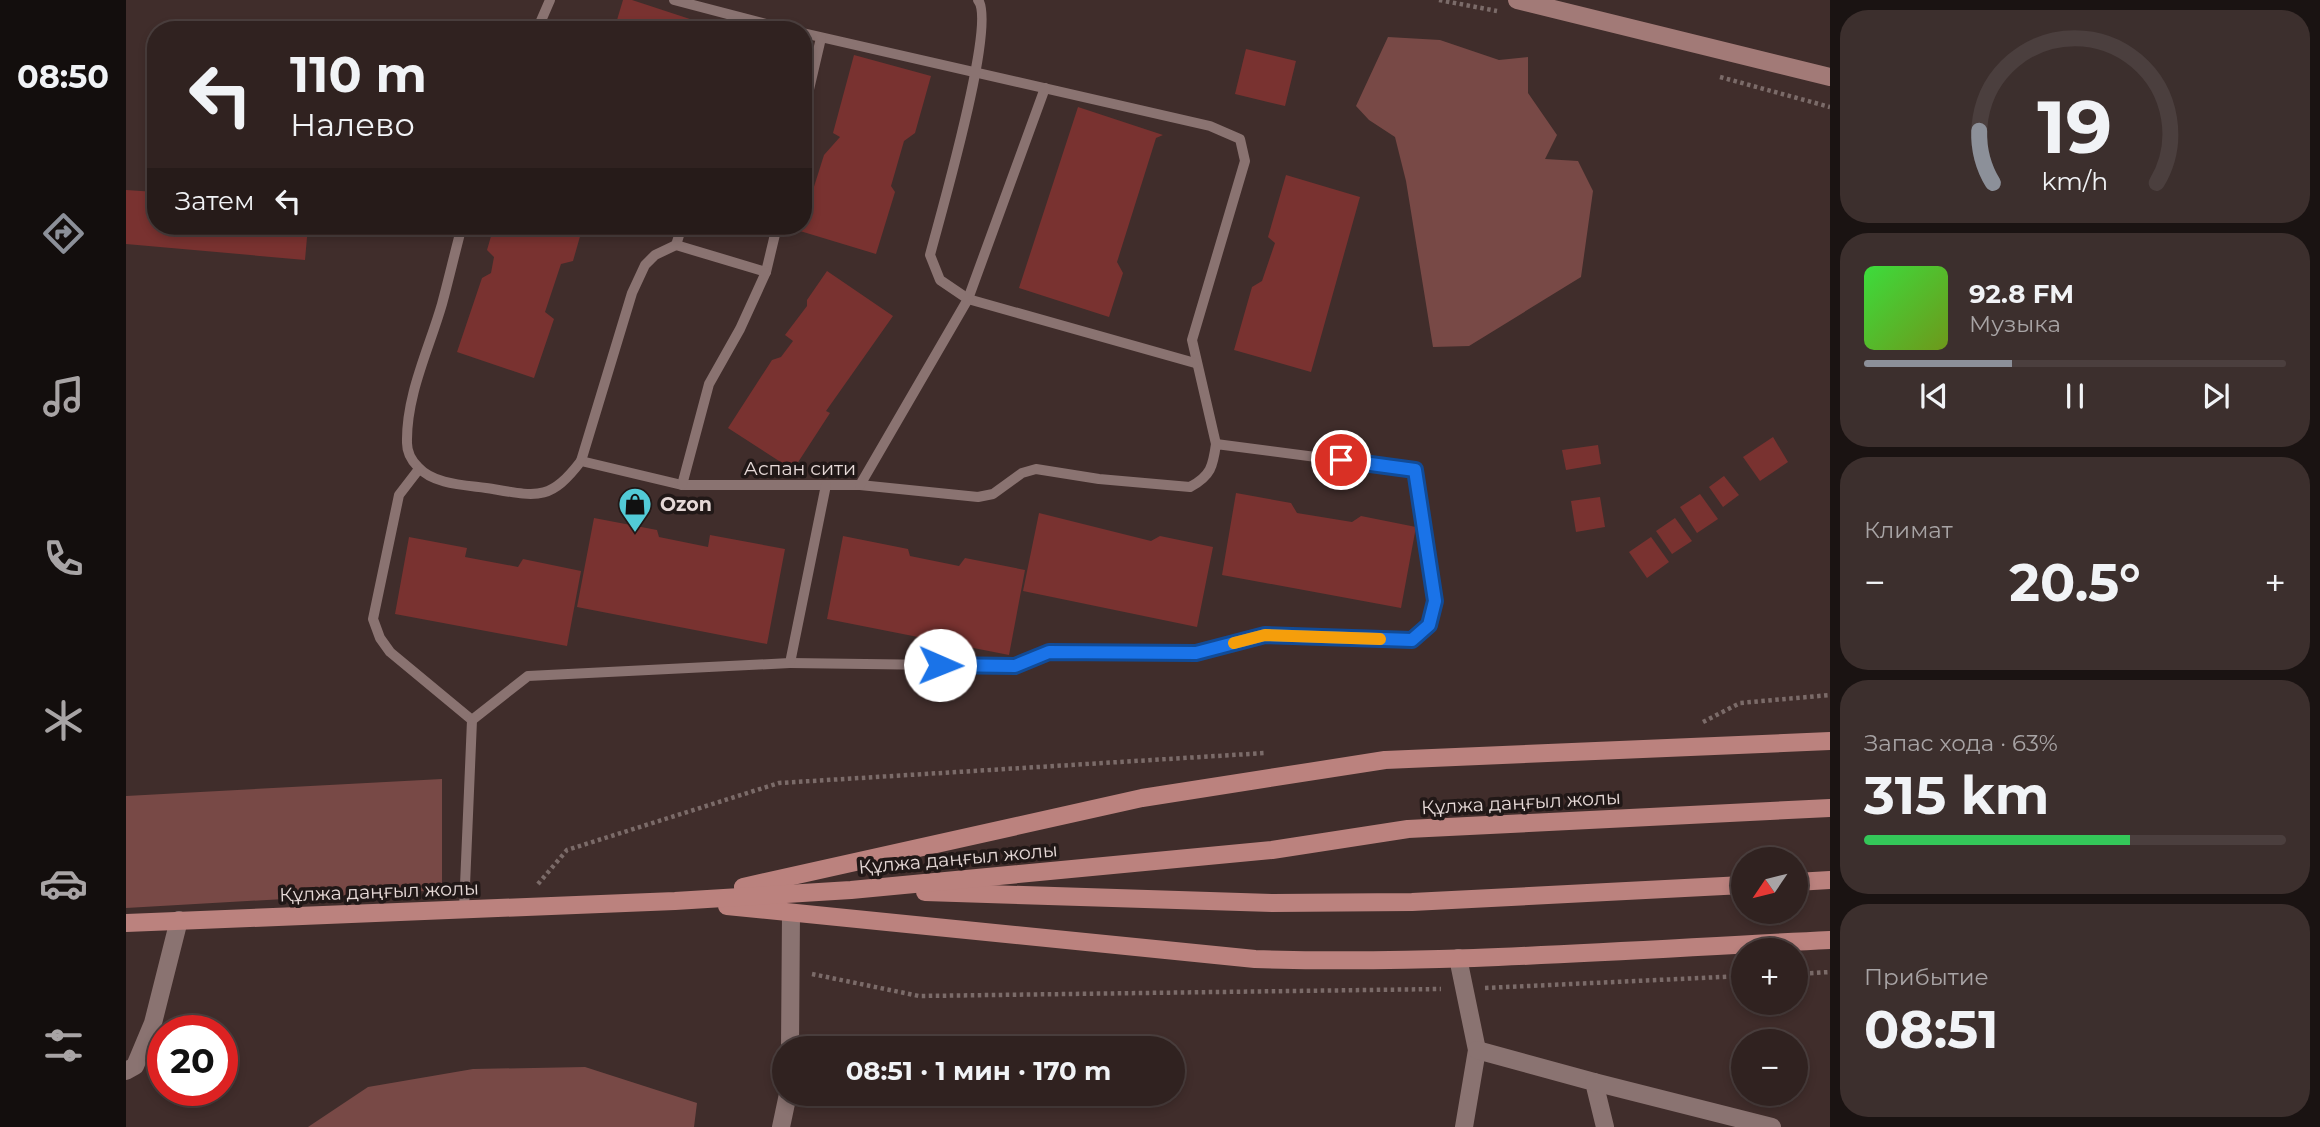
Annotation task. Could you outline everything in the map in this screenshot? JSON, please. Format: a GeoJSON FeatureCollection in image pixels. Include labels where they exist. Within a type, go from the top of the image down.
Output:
{"type":"FeatureCollection","features":[{"type":"Feature","properties":{"kind":"main road"},"geometry":{"type":"LineString","coordinates":[[1517,0],[1830,77]]}},
{"type":"Feature","properties":{"kind":"main road"},"geometry":{"type":"LineString","coordinates":[[675,901],[1142,798],[1333,767],[1385,761],[1830,741]]}},
{"type":"Feature","properties":{"kind":"main road","name":"Құлжа даңғыл жолы"},"geometry":{"type":"LineString","coordinates":[[851,890],[1272,850],[1408,829],[1830,808]]}},
{"type":"Feature","properties":{"kind":"main road"},"geometry":{"type":"LineString","coordinates":[[1808,881],[1830,880]]}},
{"type":"Feature","properties":{"kind":"main road","name":"Құлжа даңғыл жолы"},"geometry":{"type":"LineString","coordinates":[[851,890],[1273,903],[1412,901],[1731,886]]}},
{"type":"Feature","properties":{"kind":"main road"},"geometry":{"type":"LineString","coordinates":[[675,901],[851,890]]}},
{"type":"Feature","properties":{"kind":"main road"},"geometry":{"type":"LineString","coordinates":[[675,901],[1255,959],[1458,958],[1830,940]]}},
{"type":"Feature","properties":{"kind":"main road","name":"Құлжа даңғыл жолы"},"geometry":{"type":"LineString","coordinates":[[126,923],[675,901]]}},
{"type":"Feature","properties":{"kind":"street"},"geometry":{"type":"LineString","coordinates":[[790,1036],[791,913]]}},
{"type":"Feature","properties":{"kind":"street"},"geometry":{"type":"LineString","coordinates":[[126,1071],[135,1066],[153,1023],[179,920]]}},
{"type":"Feature","properties":{"kind":"street"},"geometry":{"type":"LineString","coordinates":[[1458,958],[1477,1049],[1464,1127]]}},
{"type":"Feature","properties":{"kind":"street"},"geometry":{"type":"LineString","coordinates":[[1477,1049],[1772,1127]]}},
{"type":"Feature","properties":{"kind":"street"},"geometry":{"type":"LineString","coordinates":[[1594,1082],[1605,1127]]}},
{"type":"Feature","properties":{"kind":"street"},"geometry":{"type":"LineString","coordinates":[[781,1127],[785,1106]]}},
{"type":"Feature","properties":{"kind":"lane"},"geometry":{"type":"LineString","coordinates":[[541,21],[550,0]]}},
{"type":"Feature","properties":{"kind":"lane"},"geometry":{"type":"LineString","coordinates":[[674,0],[755,21]]}},
{"type":"Feature","properties":{"kind":"lane"},"geometry":{"type":"LineString","coordinates":[[978,0],[984,12],[976,71],[930,255],[940,280],[968,299],[1195,363]]}},
{"type":"Feature","properties":{"kind":"lane"},"geometry":{"type":"LineString","coordinates":[[739,21],[740,17]]}},
{"type":"Feature","properties":{"kind":"lane"},"geometry":{"type":"LineString","coordinates":[[464,909],[472,720],[528,676],[790,663],[1015,666],[1049,652],[1196,653],[1265,635],[1412,640],[1429,625],[1435,601],[1415,470],[1216,444],[1210,408],[1195,363],[1192,340],[1245,161],[1240,139],[1210,126],[812,36]]}},
{"type":"Feature","properties":{"kind":"lane"},"geometry":{"type":"LineString","coordinates":[[812,76],[821,38]]}},
{"type":"Feature","properties":{"kind":"lane"},"geometry":{"type":"LineString","coordinates":[[860,485],[968,299],[1045,88]]}},
{"type":"Feature","properties":{"kind":"lane"},"geometry":{"type":"LineString","coordinates":[[460,235],[414,393],[407,445],[419,469],[442,481],[532,496],[547,493],[562,485],[581,461],[632,293],[645,265],[654,255],[676,245],[766,272]]}},
{"type":"Feature","properties":{"kind":"lane"},"geometry":{"type":"LineString","coordinates":[[676,245],[679,235]]}},
{"type":"Feature","properties":{"kind":"lane"},"geometry":{"type":"LineString","coordinates":[[681,485],[709,384],[740,329],[766,272],[775,235]]}},
{"type":"Feature","properties":{"kind":"lane","name":"Аспан сити"},"geometry":{"type":"LineString","coordinates":[[581,461],[681,485],[860,485],[978,497],[993,494],[1022,473],[1036,469],[1099,479],[1190,487],[1202,481],[1213,470],[1216,444]]}},
{"type":"Feature","properties":{"kind":"lane"},"geometry":{"type":"LineString","coordinates":[[419,469],[400,495],[373,619],[380,638],[390,652],[472,720]]}},
{"type":"Feature","properties":{"kind":"lane"},"geometry":{"type":"LineString","coordinates":[[790,663],[826,485]]}},
{"type":"Feature","properties":{"kind":"path"},"geometry":{"type":"LineString","coordinates":[[1698,725],[1740,703],[1830,695]]}},
{"type":"Feature","properties":{"kind":"path"},"geometry":{"type":"LineString","coordinates":[[518,907],[567,850],[779,783],[1266,752]]}},
{"type":"Feature","properties":{"kind":"path"},"geometry":{"type":"LineString","coordinates":[[791,969],[919,996],[1465,989],[1731,977]]}},
{"type":"Feature","properties":{"kind":"path"},"geometry":{"type":"LineString","coordinates":[[1808,973],[1830,972]]}},
{"type":"Feature","properties":{"kind":"shaded area"},"geometry":{"type":"Polygon","coordinates":[[[1388,37],[1440,40],[1499,60],[1528,57],[1528,93],[1557,135],[1545,159],[1578,161],[1593,191],[1581,277],[1469,346],[1433,347],[1406,181],[1395,137],[1369,120],[1356,106],[1388,37]]]}},
{"type":"Feature","properties":{"kind":"shaded area"},"geometry":{"type":"Polygon","coordinates":[[[442,779],[442,890],[126,908],[126,796],[442,779]]]}},
{"type":"Feature","properties":{"kind":"shaded area"},"geometry":{"type":"Polygon","coordinates":[[[585,1067],[697,1103],[694,1127],[308,1127],[368,1087],[473,1069],[585,1067]]]}},
{"type":"Feature","properties":{"kind":"building"},"geometry":{"type":"Polygon","coordinates":[[[623,0],[632,0],[696,21],[617,21],[623,0]]]}},
{"type":"Feature","properties":{"kind":"building"},"geometry":{"type":"Polygon","coordinates":[[[1246,49],[1296,61],[1285,106],[1235,94],[1246,49]]]}},
{"type":"Feature","properties":{"kind":"building"},"geometry":{"type":"Polygon","coordinates":[[[854,55],[931,76],[915,133],[904,141],[891,186],[895,192],[876,254],[812,235],[812,193],[824,155],[840,137],[833,133],[854,55]]]}},
{"type":"Feature","properties":{"kind":"building"},"geometry":{"type":"Polygon","coordinates":[[[1078,107],[1163,135],[1156,138],[1117,262],[1123,273],[1109,317],[1019,288],[1078,107]]]}},
{"type":"Feature","properties":{"kind":"building"},"geometry":{"type":"Polygon","coordinates":[[[1286,175],[1360,197],[1311,372],[1234,350],[1252,287],[1262,281],[1275,243],[1268,237],[1286,175]]]}},
{"type":"Feature","properties":{"kind":"building"},"geometry":{"type":"Polygon","coordinates":[[[126,190],[147,191],[147,235],[307,235],[305,260],[126,244],[126,190]]]}},
{"type":"Feature","properties":{"kind":"building"},"geometry":{"type":"Polygon","coordinates":[[[491,235],[580,235],[573,261],[561,264],[545,312],[554,319],[534,378],[457,352],[482,278],[491,273],[494,257],[487,250],[491,235]]]}},
{"type":"Feature","properties":{"kind":"building"},"geometry":{"type":"Polygon","coordinates":[[[827,271],[893,316],[826,411],[830,413],[793,470],[728,428],[772,360],[781,357],[793,341],[785,335],[807,306],[807,300],[827,271]]]}},
{"type":"Feature","properties":{"kind":"building"},"geometry":{"type":"Polygon","coordinates":[[[1773,437],[1788,462],[1760,481],[1743,457],[1773,437]]]}},
{"type":"Feature","properties":{"kind":"building"},"geometry":{"type":"Polygon","coordinates":[[[1598,445],[1601,464],[1566,470],[1562,450],[1598,445]]]}},
{"type":"Feature","properties":{"kind":"building"},"geometry":{"type":"Polygon","coordinates":[[[1724,476],[1739,495],[1723,507],[1709,487],[1724,476]]]}},
{"type":"Feature","properties":{"kind":"building"},"geometry":{"type":"Polygon","coordinates":[[[1236,493],[1291,503],[1297,513],[1352,522],[1361,516],[1416,527],[1401,608],[1222,575],[1236,493]]]}},
{"type":"Feature","properties":{"kind":"building"},"geometry":{"type":"Polygon","coordinates":[[[1700,494],[1718,519],[1697,533],[1680,507],[1700,494]]]}},
{"type":"Feature","properties":{"kind":"building"},"geometry":{"type":"Polygon","coordinates":[[[1600,497],[1605,527],[1576,532],[1571,501],[1600,497]]]}},
{"type":"Feature","properties":{"kind":"building"},"geometry":{"type":"Polygon","coordinates":[[[1039,513],[1151,541],[1160,536],[1213,547],[1197,627],[1023,591],[1039,513]]]}},
{"type":"Feature","properties":{"kind":"building"},"geometry":{"type":"Polygon","coordinates":[[[594,518],[657,530],[659,537],[708,547],[710,535],[785,549],[767,644],[577,607],[594,518]]]}},
{"type":"Feature","properties":{"kind":"building"},"geometry":{"type":"Polygon","coordinates":[[[1675,518],[1692,541],[1672,554],[1656,531],[1675,518]]]}},
{"type":"Feature","properties":{"kind":"building"},"geometry":{"type":"Polygon","coordinates":[[[843,536],[908,549],[910,556],[959,566],[965,558],[1025,570],[1009,655],[827,619],[843,536]]]}},
{"type":"Feature","properties":{"kind":"building"},"geometry":{"type":"Polygon","coordinates":[[[409,537],[467,548],[465,557],[518,567],[523,559],[581,571],[567,646],[395,614],[409,537]]]}},
{"type":"Feature","properties":{"kind":"building"},"geometry":{"type":"Polygon","coordinates":[[[1651,537],[1669,562],[1647,578],[1629,552],[1651,537]]]}},
{"type":"Feature","properties":{"kind":"slow traffic"},"geometry":{"type":"LineString","coordinates":[[1234,643],[1265,635],[1380,639]]}},
{"type":"Feature","properties":{"kind":"place","name":"Ozon"},"geometry":{"type":"Point","coordinates":[635,534]}},
{"type":"Feature","properties":{"kind":"route"},"geometry":{"type":"LineString","coordinates":[[940,665],[1015,666],[1049,652],[1196,653],[1265,635],[1412,640],[1429,625],[1435,601],[1415,470],[1341,460]]}}]}
